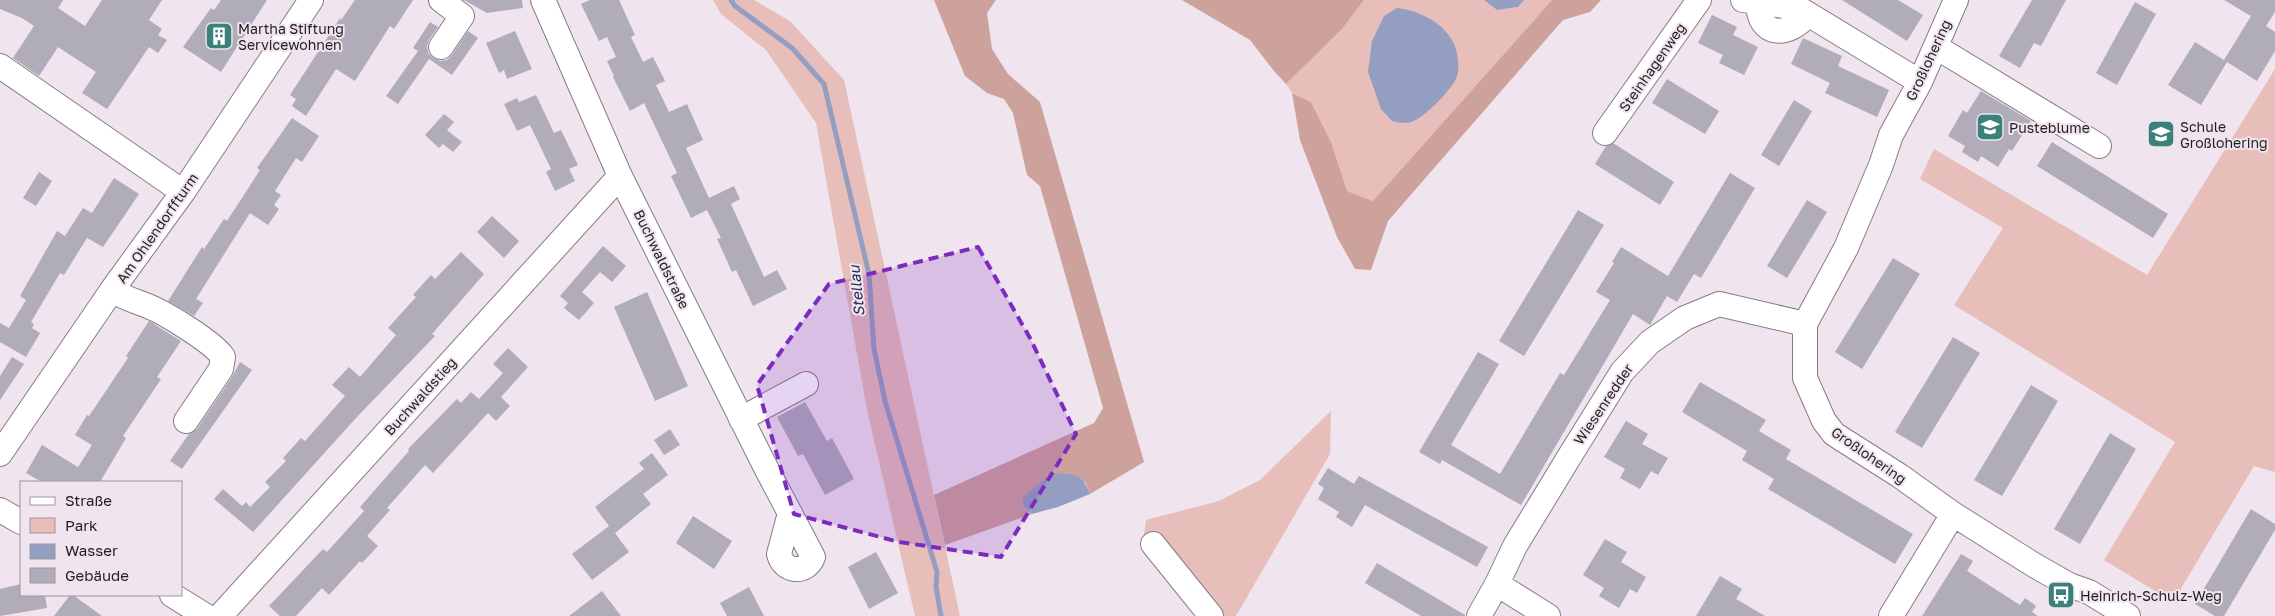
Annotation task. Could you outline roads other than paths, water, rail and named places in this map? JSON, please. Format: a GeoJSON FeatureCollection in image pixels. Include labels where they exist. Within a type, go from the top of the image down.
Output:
{"type":"FeatureCollection","features":[{"type":"Feature","properties":{"kind":"street","name":"Am Ohlendorffturm"},"geometry":{"type":"LineString","coordinates":[[0,454],[112,290],[183,192],[311,0]]}},
{"type":"Feature","properties":{"kind":"street"},"geometry":{"type":"LineString","coordinates":[[441,0],[462,16],[442,47]]}},
{"type":"Feature","properties":{"kind":"street","name":"Buchwaldstraße"},"geometry":{"type":"LineString","coordinates":[[543,0],[620,176],[790,513]]}},
{"type":"Feature","properties":{"kind":"street","name":"Steinhagenweg"},"geometry":{"type":"LineString","coordinates":[[1604,134],[1699,0]]}},
{"type":"Feature","properties":{"kind":"street"},"geometry":{"type":"LineString","coordinates":[[1751,1],[1798,8],[1920,82]]}},
{"type":"Feature","properties":{"kind":"street","name":"Großlohering"},"geometry":{"type":"LineString","coordinates":[[1952,2],[1936,47],[1920,82],[1891,135],[1881,165],[1846,248],[1805,324],[1805,378],[1824,422],[1834,434],[1900,476],[1953,514],[2069,586],[2089,592],[2128,616]]}},
{"type":"Feature","properties":{"kind":"street"},"geometry":{"type":"LineString","coordinates":[[1936,47],[2099,146]]}},
{"type":"Feature","properties":{"kind":"street"},"geometry":{"type":"LineString","coordinates":[[0,66],[183,192]]}},
{"type":"Feature","properties":{"kind":"street","name":"Buchwaldstieg"},"geometry":{"type":"LineString","coordinates":[[220,616],[620,176]]}},
{"type":"Feature","properties":{"kind":"street"},"geometry":{"type":"LineString","coordinates":[[112,290],[124,298],[150,307],[212,345],[223,357],[221,369],[186,420]]}},
{"type":"Feature","properties":{"kind":"street","name":"Wiesenredder"},"geometry":{"type":"LineString","coordinates":[[1479,616],[1498,584],[1515,546],[1616,380],[1650,342],[1685,318],[1719,304],[1805,324]]}},
{"type":"Feature","properties":{"kind":"street"},"geometry":{"type":"LineString","coordinates":[[741,418],[806,384]]}},
{"type":"Feature","properties":{"kind":"street"},"geometry":{"type":"LineString","coordinates":[[0,510],[20,521]]}},
{"type":"Feature","properties":{"kind":"street"},"geometry":{"type":"LineString","coordinates":[[1891,616],[1953,514]]}},
{"type":"Feature","properties":{"kind":"street"},"geometry":{"type":"LineString","coordinates":[[1153,544],[1211,616]]}},
{"type":"Feature","properties":{"kind":"street"},"geometry":{"type":"LineString","coordinates":[[1498,584],[1548,616]]}},
{"type":"Feature","properties":{"kind":"street"},"geometry":{"type":"LineString","coordinates":[[174,596],[206,616]]}},
{"type":"Feature","properties":{"kind":"water"},"geometry":{"type":"Polygon","coordinates":[[[1484,0],[1524,0],[1518,7],[1497,10],[1484,0]]]}},
{"type":"Feature","properties":{"kind":"water"},"geometry":{"type":"Polygon","coordinates":[[[1397,8],[1418,13],[1437,24],[1452,40],[1458,61],[1457,76],[1450,88],[1423,115],[1407,123],[1392,121],[1381,109],[1368,72],[1372,41],[1384,16],[1397,8]]]}},
{"type":"Feature","properties":{"kind":"water"},"geometry":{"type":"Polygon","coordinates":[[[1053,473],[1067,474],[1080,478],[1090,494],[1058,507],[1032,514],[1023,506],[1023,497],[1053,473]]]}},
{"type":"Feature","properties":{"kind":"waterway","name":"Stellau"},"geometry":{"type":"LineString","coordinates":[[731,0],[735,6],[792,48],[824,84],[869,274],[874,349],[885,401],[937,572],[936,587],[941,616]]}},
{"type":"Feature","properties":{"kind":"place","name":"Martha Stiftung Servicewohnen"},"geometry":{"type":"Point","coordinates":[219,36]}},
{"type":"Feature","properties":{"kind":"place","name":"Pusteblume"},"geometry":{"type":"Point","coordinates":[1990,127]}},
{"type":"Feature","properties":{"kind":"place","name":"Schule Großlohering"},"geometry":{"type":"Point","coordinates":[2161,134]}},
{"type":"Feature","properties":{"kind":"place","name":"Heinrich-Schulz-Weg"},"geometry":{"type":"Point","coordinates":[2061,595]}}]}
